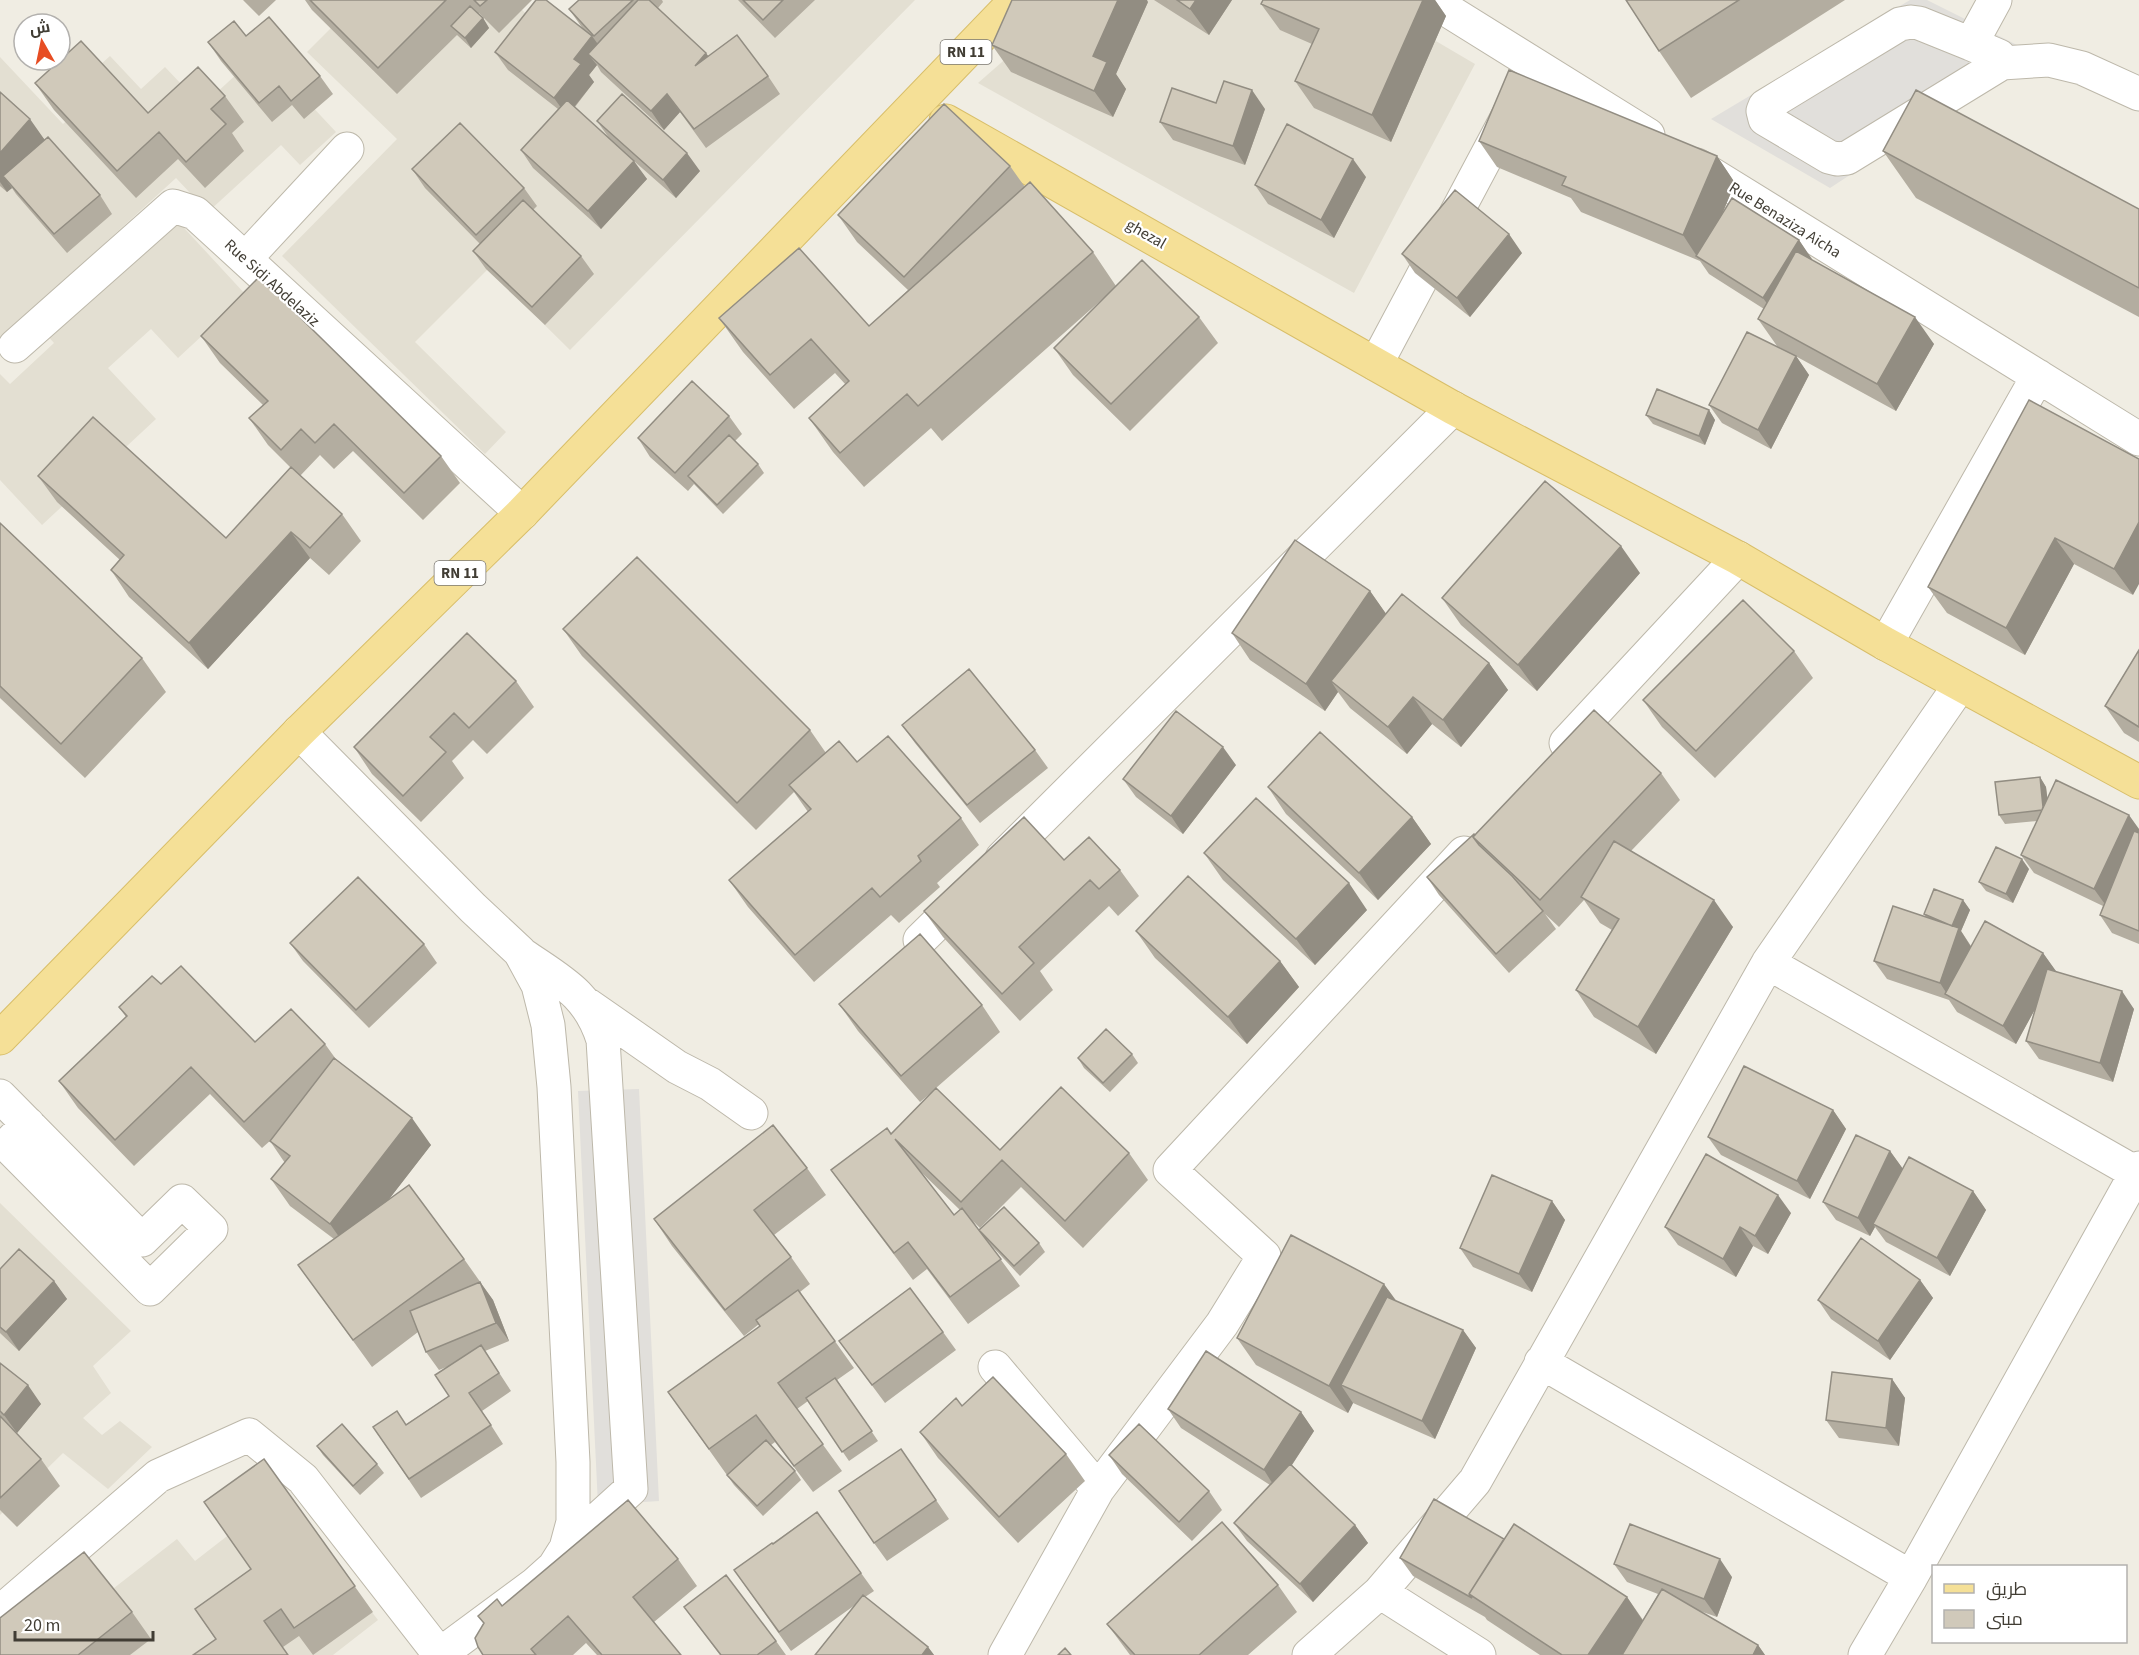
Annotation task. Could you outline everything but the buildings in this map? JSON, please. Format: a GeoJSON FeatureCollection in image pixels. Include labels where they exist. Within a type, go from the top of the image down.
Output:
{"type":"FeatureCollection","features":[{"type":"Feature","properties":{"kind":"main road","name":"RN 11"},"geometry":{"type":"LineString","coordinates":[[0,1038],[299,732],[522,513],[1016,0]]}},
{"type":"Feature","properties":{"kind":"main road","name":"ghezal"},"geometry":{"type":"LineString","coordinates":[[916,104],[1453,408],[1738,558],[1886,644],[2139,782]]}},
{"type":"Feature","properties":{"kind":"street","name":"Rue Benaziza Aicha"},"geometry":{"type":"LineString","coordinates":[[1431,0],[2139,439]]}},
{"type":"Feature","properties":{"kind":"street"},"geometry":{"type":"LineString","coordinates":[[1971,44],[1995,0]]}},
{"type":"Feature","properties":{"kind":"street"},"geometry":{"type":"LineString","coordinates":[[2002,63],[1999,56],[1919,23],[1900,24],[1765,105],[1763,111],[1765,119],[1829,157],[1837,159],[1847,158],[2002,63],[2049,60],[2082,68],[2139,94]]}},
{"type":"Feature","properties":{"kind":"street"},"geometry":{"type":"LineString","coordinates":[[1376,364],[1535,65]]}},
{"type":"Feature","properties":{"kind":"street"},"geometry":{"type":"LineString","coordinates":[[245,259],[346,149]]}},
{"type":"Feature","properties":{"kind":"street","name":"Rue Sidi Abdelaziz"},"geometry":{"type":"LineString","coordinates":[[15,346],[173,206],[195,213],[522,513]]}},
{"type":"Feature","properties":{"kind":"street"},"geometry":{"type":"LineString","coordinates":[[1886,644],[2038,376]]}},
{"type":"Feature","properties":{"kind":"street"},"geometry":{"type":"LineString","coordinates":[[920,940],[1453,408]]}},
{"type":"Feature","properties":{"kind":"street"},"geometry":{"type":"LineString","coordinates":[[1543,768],[1738,558]]}},
{"type":"Feature","properties":{"kind":"street"},"geometry":{"type":"LineString","coordinates":[[1309,1655],[1380,1592],[1475,1481],[1768,963],[1960,685]]}},
{"type":"Feature","properties":{"kind":"street"},"geometry":{"type":"LineString","coordinates":[[299,732],[473,908],[520,952],[571,988],[587,1004],[669,1062],[710,1084],[751,1113]]}},
{"type":"Feature","properties":{"kind":"street"},"geometry":{"type":"LineString","coordinates":[[1005,1655],[1098,1489],[1222,1324],[1264,1256],[1170,1170],[1486,829]]}},
{"type":"Feature","properties":{"kind":"street"},"geometry":{"type":"LineString","coordinates":[[520,952],[538,985],[548,1025],[554,1087],[573,1462],[573,1522],[566,1548]]}},
{"type":"Feature","properties":{"kind":"street"},"geometry":{"type":"LineString","coordinates":[[1768,963],[2138,1171],[1865,1655]]}},
{"type":"Feature","properties":{"kind":"street"},"geometry":{"type":"LineString","coordinates":[[0,1612],[159,1476],[249,1435],[303,1479],[440,1655],[535,1584],[554,1567],[566,1548],[631,1489],[603,1040],[597,1020],[587,1004]]}},
{"type":"Feature","properties":{"kind":"street"},"geometry":{"type":"LineString","coordinates":[[0,1096],[28,1124],[142,1240],[182,1201],[211,1229],[150,1289],[7,1145],[28,1124]]}},
{"type":"Feature","properties":{"kind":"street"},"geometry":{"type":"LineString","coordinates":[[1541,1362],[1911,1577]]}},
{"type":"Feature","properties":{"kind":"street"},"geometry":{"type":"LineString","coordinates":[[994,1366],[1098,1489]]}},
{"type":"Feature","properties":{"kind":"street"},"geometry":{"type":"LineString","coordinates":[[1380,1592],[1479,1655]]}},
{"type":"Feature","properties":{"kind":"shaded area"},"geometry":{"type":"Polygon","coordinates":[[[359,0],[512,0],[568,55],[623,0],[915,0],[570,350],[488,269],[415,342],[506,432],[485,454],[282,256],[397,139],[307,52],[359,0]]]}},
{"type":"Feature","properties":{"kind":"shaded area"},"geometry":{"type":"Polygon","coordinates":[[[1073,0],[1366,0],[1475,64],[1354,293],[978,83],[1073,0]]]}},
{"type":"Feature","properties":{"kind":"shaded area"},"geometry":{"type":"Polygon","coordinates":[[[1910,0],[1927,0],[2035,54],[1830,188],[1711,119],[1910,0]]]}},
{"type":"Feature","properties":{"kind":"shaded area"},"geometry":{"type":"Polygon","coordinates":[[[110,56],[141,89],[165,67],[202,106],[239,72],[277,69],[336,132],[300,165],[281,145],[208,212],[176,178],[0,339],[0,57],[63,124],[92,98],[79,84],[110,56]]]}},
{"type":"Feature","properties":{"kind":"shaded area"},"geometry":{"type":"Polygon","coordinates":[[[173,216],[246,295],[178,358],[151,329],[108,368],[156,419],[42,525],[0,480],[0,374],[10,384],[54,343],[46,334],[173,216]]]}},
{"type":"Feature","properties":{"kind":"shaded area"},"geometry":{"type":"Polygon","coordinates":[[[639,1089],[659,1501],[598,1505],[578,1091],[639,1089]]]}},
{"type":"Feature","properties":{"kind":"shaded area"},"geometry":{"type":"Polygon","coordinates":[[[0,1203],[131,1331],[93,1366],[111,1393],[83,1418],[102,1435],[120,1421],[152,1447],[108,1489],[63,1453],[0,1515],[0,1203]]]}},
{"type":"Feature","properties":{"kind":"shaded area"},"geometry":{"type":"Polygon","coordinates":[[[280,1495],[378,1620],[333,1655],[28,1655],[177,1539],[195,1561],[280,1495]]]}}]}
